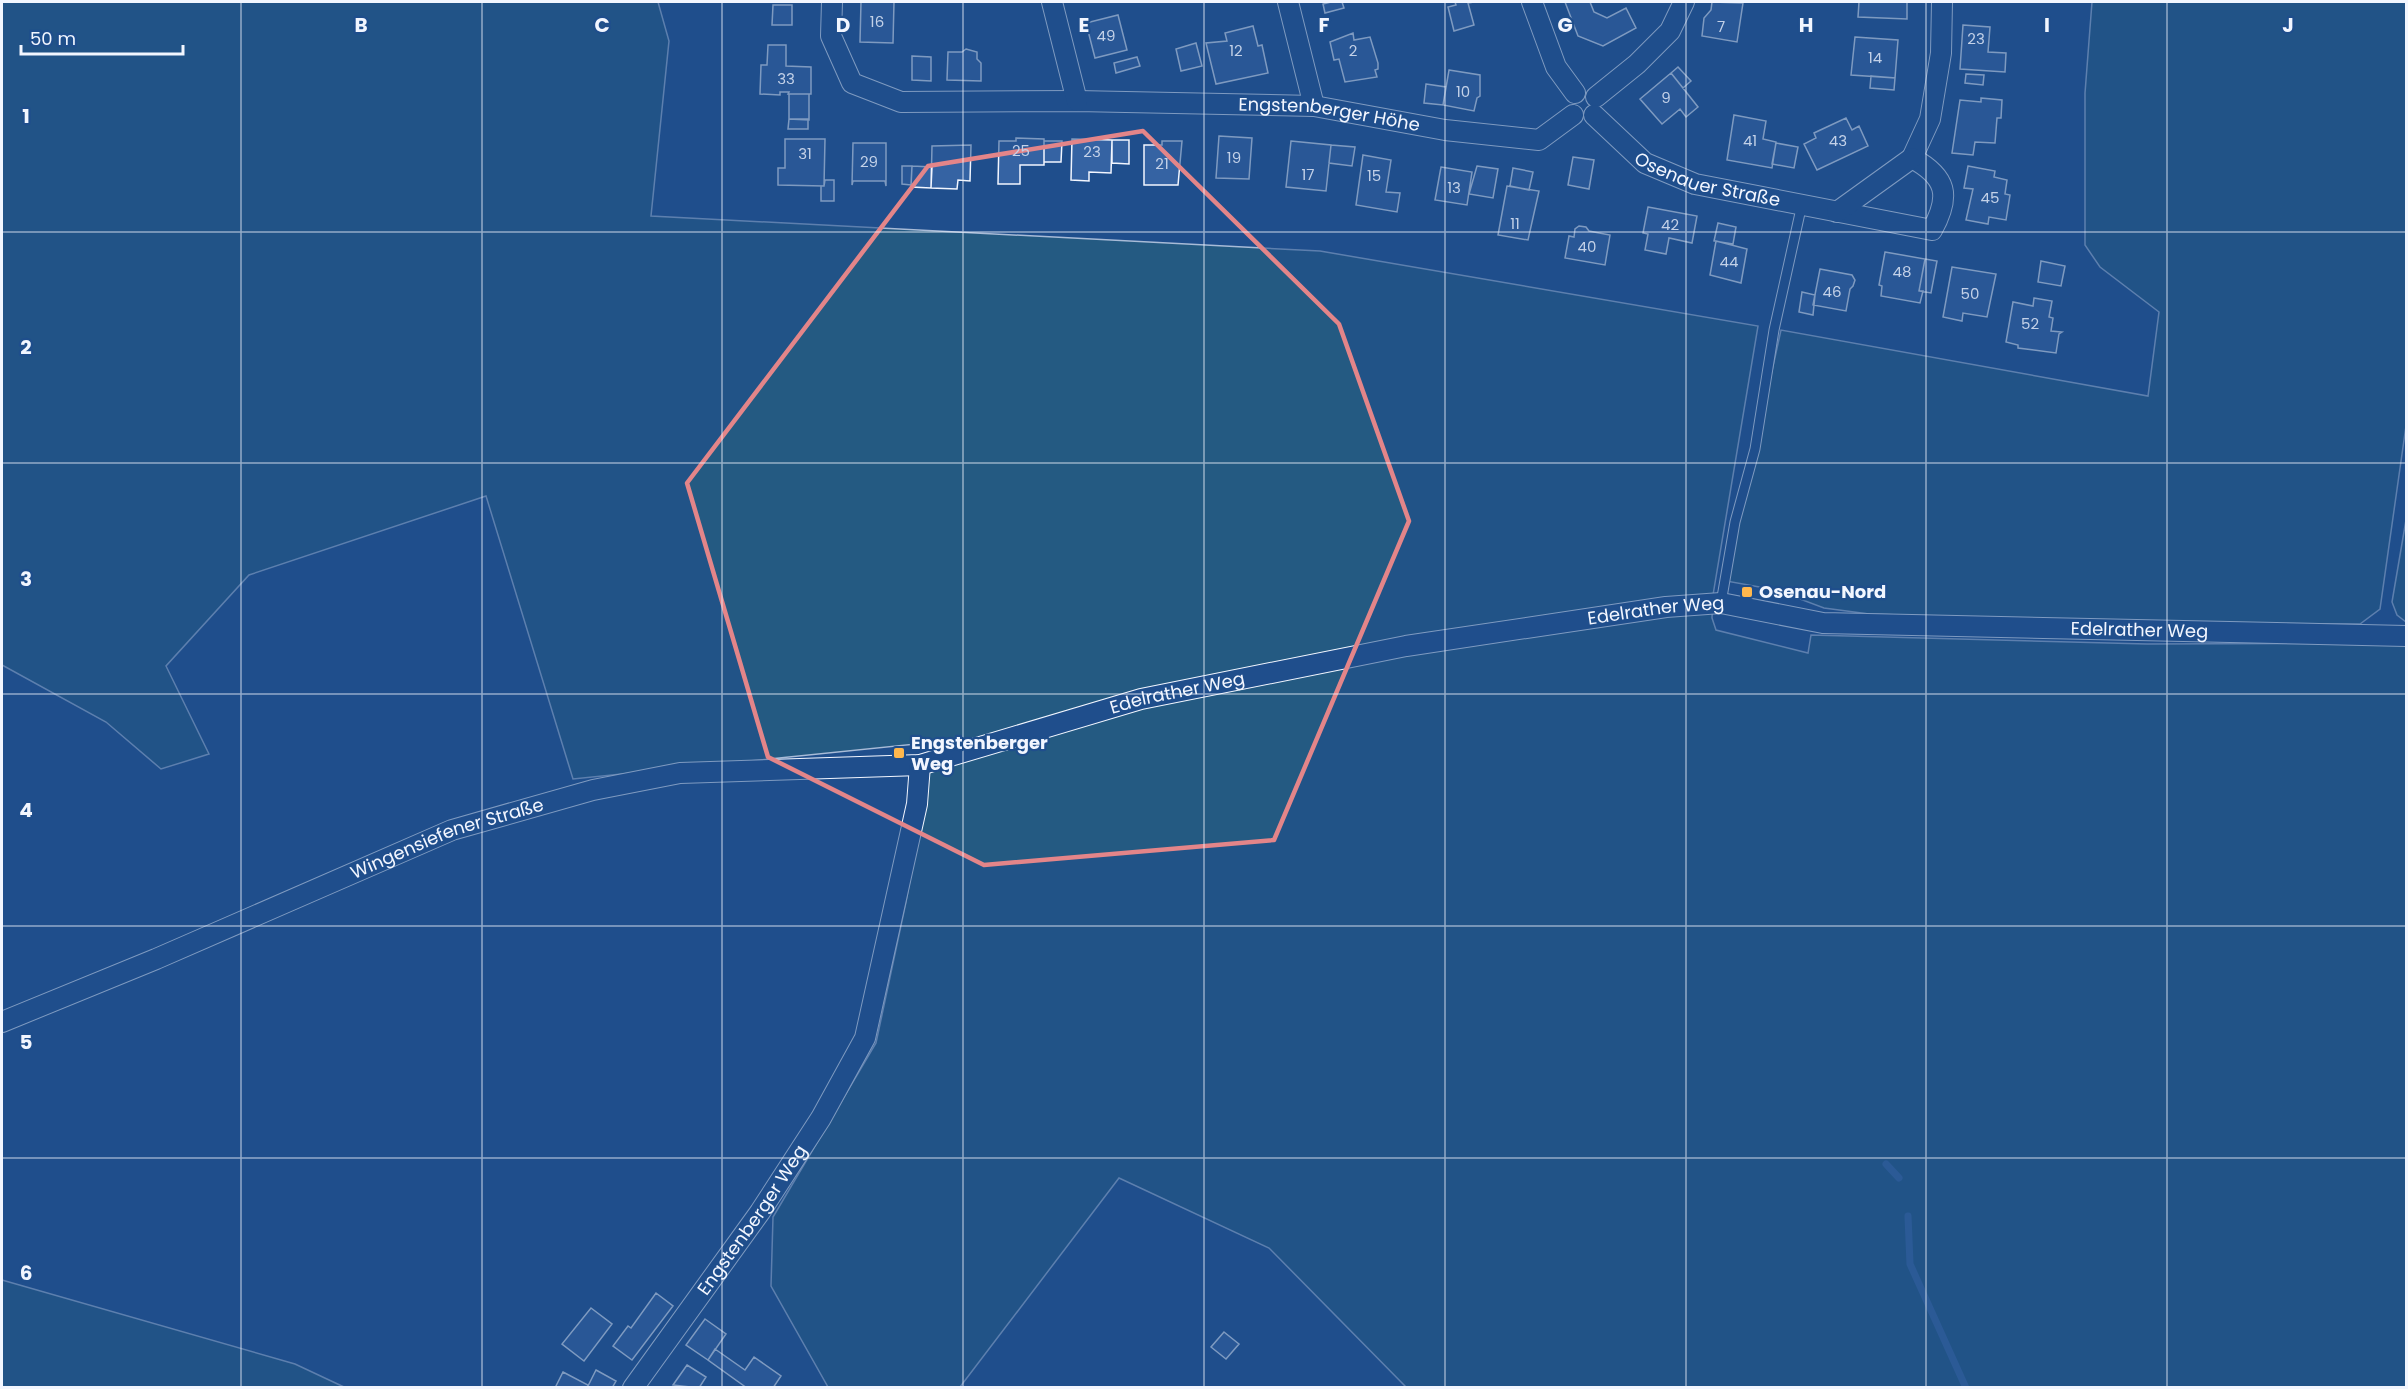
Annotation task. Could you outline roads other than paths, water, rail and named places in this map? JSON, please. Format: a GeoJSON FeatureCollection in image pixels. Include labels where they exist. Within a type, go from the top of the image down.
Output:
{"type":"FeatureCollection","features":[{"type":"Feature","properties":{"kind":"street","name":"Engstenberger Höhe"},"geometry":{"type":"LineString","coordinates":[[832,2],[831,36],[852,83],[901,102],[1077,101],[1314,106],[1445,130],[1539,140],[1573,115]]}},
{"type":"Feature","properties":{"kind":"street"},"geometry":{"type":"LineString","coordinates":[[1052,2],[1077,101]]}},
{"type":"Feature","properties":{"kind":"street"},"geometry":{"type":"LineString","coordinates":[[1288,2],[1314,106]]}},
{"type":"Feature","properties":{"kind":"street"},"geometry":{"type":"LineString","coordinates":[[1532,2],[1556,67],[1575,93]]}},
{"type":"Feature","properties":{"kind":"street"},"geometry":{"type":"LineString","coordinates":[[1595,106],[1586,90],[1575,93],[1569,101],[1573,115],[1584,120],[1595,106],[1670,31],[1684,2]]}},
{"type":"Feature","properties":{"kind":"street"},"geometry":{"type":"LineString","coordinates":[[1837,212],[1912,159],[1930,119],[1941,53],[1942,2]]}},
{"type":"Feature","properties":{"kind":"street","name":"Osenauer Straße"},"geometry":{"type":"LineString","coordinates":[[1595,106],[1645,163],[1695,184],[1932,230],[1941,213],[1944,194],[1939,177],[1912,159]]}},
{"type":"Feature","properties":{"kind":"street","name":"Edelrather Weg"},"geometry":{"type":"LineString","coordinates":[[920,765],[1141,699],[1406,646],[1666,608],[1721,603],[1823,623],[2406,636]]}},
{"type":"Feature","properties":{"kind":"street","name":"Wingensiefener Straße"},"geometry":{"type":"LineString","coordinates":[[2,1022],[156,959],[452,830],[593,790],[680,774],[920,765]]}},
{"type":"Feature","properties":{"kind":"street","name":"Engstenberger Weg"},"geometry":{"type":"LineString","coordinates":[[633,1388],[760,1212],[821,1118],[865,1038],[917,804],[920,765]]}},
{"type":"Feature","properties":{"kind":"lane"},"geometry":{"type":"LineString","coordinates":[[1721,603],[1735,522],[1755,449],[1774,330],[1802,204]]}},
{"type":"Feature","properties":{"kind":"waterway"},"geometry":{"type":"LineString","coordinates":[[1886,1164],[1899,1178]]}},
{"type":"Feature","properties":{"kind":"waterway"},"geometry":{"type":"LineString","coordinates":[[1908,1216],[1910,1264],[1966,1388]]}},
{"type":"Feature","properties":{"kind":"place","name":"Osenau-Nord"},"geometry":{"type":"Point","coordinates":[1747,592]}},
{"type":"Feature","properties":{"kind":"place","name":"Engstenberger Weg"},"geometry":{"type":"Point","coordinates":[899,753]}}]}
